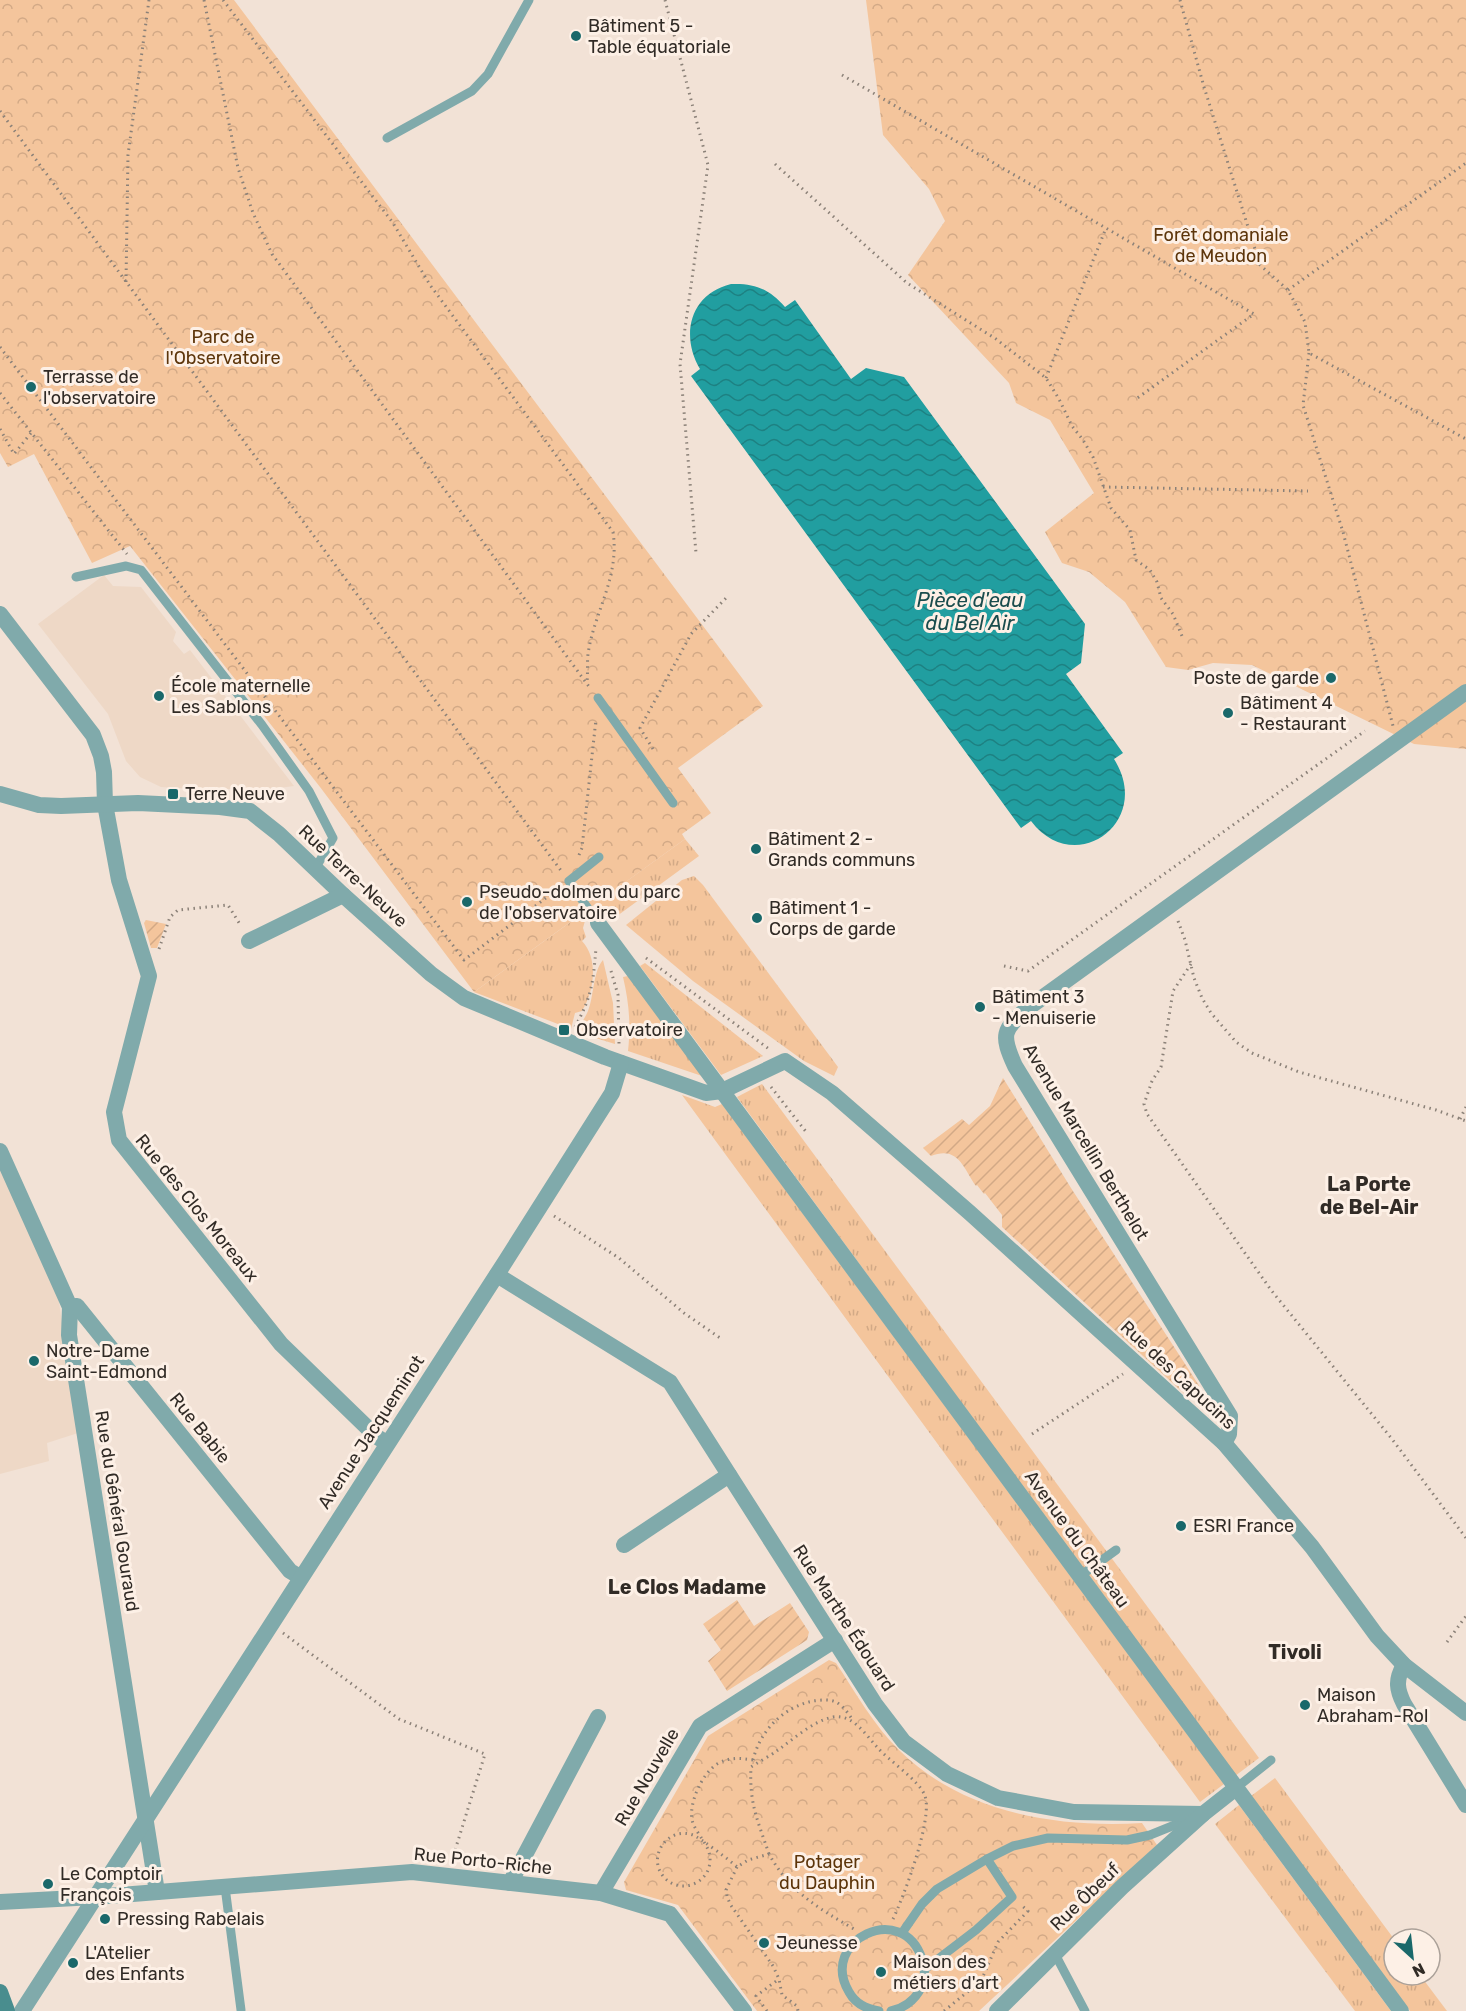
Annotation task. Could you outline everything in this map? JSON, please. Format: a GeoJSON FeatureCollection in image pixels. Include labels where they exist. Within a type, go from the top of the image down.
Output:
{"type":"FeatureCollection","features":[{"type":"Feature","properties":{"kind":"main road"},"geometry":{"type":"LineString","coordinates":[[0,1992],[7,2011]]}},
{"type":"Feature","properties":{"kind":"street"},"geometry":{"type":"LineString","coordinates":[[0,614],[99,745],[104,772],[105,804],[119,880],[149,976]]}},
{"type":"Feature","properties":{"kind":"street","name":"Avenue Marcellin Berthelot"},"geometry":{"type":"LineString","coordinates":[[1224,1443],[1229,1434],[1230,1416],[1015,1066],[1005,1045],[1006,1034],[1014,1020],[1028,1008],[1466,692]]}},
{"type":"Feature","properties":{"kind":"street","name":"Rue Terre-Neuve"},"geometry":{"type":"LineString","coordinates":[[0,794],[39,805],[181,804],[250,811],[279,834],[343,896],[431,974],[464,998],[621,1063],[706,1093],[722,1091]]}},
{"type":"Feature","properties":{"kind":"street"},"geometry":{"type":"LineString","coordinates":[[249,941],[343,896]]}},
{"type":"Feature","properties":{"kind":"street","name":"Avenue du Château"},"geometry":{"type":"LineString","coordinates":[[598,923],[1401,2011]]}},
{"type":"Feature","properties":{"kind":"street","name":"Rue des Clos Moreaux"},"geometry":{"type":"LineString","coordinates":[[149,976],[114,1112],[119,1140],[281,1344],[377,1437],[387,1443]]}},
{"type":"Feature","properties":{"kind":"street"},"geometry":{"type":"LineString","coordinates":[[722,1091],[785,1061]]}},
{"type":"Feature","properties":{"kind":"street","name":"Rue des Capucins"},"geometry":{"type":"LineString","coordinates":[[785,1061],[832,1093],[1029,1264],[1183,1408],[1224,1443],[1312,1547],[1377,1636],[1404,1665],[1466,1713]]}},
{"type":"Feature","properties":{"kind":"street","name":"Avenue Jacqueminot"},"geometry":{"type":"LineString","coordinates":[[22,2011],[540,1207],[612,1093],[621,1063]]}},
{"type":"Feature","properties":{"kind":"street","name":"Rue du Général Gouraud"},"geometry":{"type":"LineString","coordinates":[[0,1151],[70,1307],[69,1335],[146,1819]]}},
{"type":"Feature","properties":{"kind":"street","name":"Rue Marthe Édouard"},"geometry":{"type":"LineString","coordinates":[[497,1275],[670,1382],[875,1704],[904,1742],[947,1774],[998,1798],[1074,1812],[1203,1814]]}},
{"type":"Feature","properties":{"kind":"street","name":"Rue Babie"},"geometry":{"type":"LineString","coordinates":[[70,1307],[77,1306],[290,1571],[300,1577]]}},
{"type":"Feature","properties":{"kind":"street"},"geometry":{"type":"LineString","coordinates":[[624,1545],[729,1474]]}},
{"type":"Feature","properties":{"kind":"street","name":"Rue Nouvelle"},"geometry":{"type":"LineString","coordinates":[[601,1893],[699,1726],[835,1640]]}},
{"type":"Feature","properties":{"kind":"street"},"geometry":{"type":"LineString","coordinates":[[1404,1665],[1399,1673],[1397,1688],[1404,1704],[1466,1805]]}},
{"type":"Feature","properties":{"kind":"street"},"geometry":{"type":"LineString","coordinates":[[510,1883],[598,1717]]}},
{"type":"Feature","properties":{"kind":"street"},"geometry":{"type":"LineString","coordinates":[[1203,1814],[1236,1788]]}},
{"type":"Feature","properties":{"kind":"street","name":"Rue Ôbeuf"},"geometry":{"type":"LineString","coordinates":[[997,2011],[1122,1887],[1203,1814]]}},
{"type":"Feature","properties":{"kind":"street"},"geometry":{"type":"LineString","coordinates":[[146,1819],[157,1892]]}},
{"type":"Feature","properties":{"kind":"street","name":"Rue Porto-Riche"},"geometry":{"type":"LineString","coordinates":[[0,1902],[95,1898],[412,1872],[601,1893],[670,1914],[744,2011]]}},
{"type":"Feature","properties":{"kind":"lane"},"geometry":{"type":"LineString","coordinates":[[387,138],[472,91],[488,74],[529,0]]}},
{"type":"Feature","properties":{"kind":"lane"},"geometry":{"type":"LineString","coordinates":[[76,577],[126,566],[141,570],[262,725],[309,791],[333,837],[315,869]]}},
{"type":"Feature","properties":{"kind":"lane"},"geometry":{"type":"LineString","coordinates":[[598,698],[673,803]]}},
{"type":"Feature","properties":{"kind":"lane"},"geometry":{"type":"LineString","coordinates":[[598,923],[569,881],[599,857]]}},
{"type":"Feature","properties":{"kind":"lane"},"geometry":{"type":"LineString","coordinates":[[1080,1576],[1116,1550]]}},
{"type":"Feature","properties":{"kind":"lane"},"geometry":{"type":"LineString","coordinates":[[1236,1788],[1271,1760]]}},
{"type":"Feature","properties":{"kind":"lane"},"geometry":{"type":"LineString","coordinates":[[902,1933],[922,1904],[937,1889],[987,1859],[1020,1844],[1048,1838],[1127,1840],[1150,1835],[1203,1814]]}},
{"type":"Feature","properties":{"kind":"lane"},"geometry":{"type":"LineString","coordinates":[[925,1973],[1012,1898],[987,1859]]}},
{"type":"Feature","properties":{"kind":"lane"},"geometry":{"type":"LineString","coordinates":[[225,1887],[242,2010]]}},
{"type":"Feature","properties":{"kind":"lane"},"geometry":{"type":"LineString","coordinates":[[879,2011],[860,2005],[852,1997],[845,1986],[842,1975],[843,1963],[847,1951],[863,1934],[889,1929],[902,1933],[920,1954],[925,1973],[922,1985],[913,1999],[896,2010]]}},
{"type":"Feature","properties":{"kind":"lane"},"geometry":{"type":"LineString","coordinates":[[1055,1954],[1085,2011]]}},
{"type":"Feature","properties":{"kind":"path"},"geometry":{"type":"LineString","coordinates":[[126,282],[128,155],[149,0]]}},
{"type":"Feature","properties":{"kind":"path"},"geometry":{"type":"LineString","coordinates":[[0,347],[464,960],[569,881],[582,849],[598,698],[272,254],[253,213],[238,168],[204,0]]}},
{"type":"Feature","properties":{"kind":"path"},"geometry":{"type":"LineString","coordinates":[[223,0],[393,223],[429,285],[613,532],[615,546],[613,566],[588,654],[587,684]]}},
{"type":"Feature","properties":{"kind":"path"},"geometry":{"type":"LineString","coordinates":[[665,0],[708,165],[680,364],[696,554]]}},
{"type":"Feature","properties":{"kind":"path"},"geometry":{"type":"LineString","coordinates":[[1180,0],[1204,87],[1260,266],[1288,290],[1305,322],[1309,353],[1303,405],[1343,532],[1397,742]]}},
{"type":"Feature","properties":{"kind":"path"},"geometry":{"type":"LineString","coordinates":[[842,75],[1254,314],[1136,399]]}},
{"type":"Feature","properties":{"kind":"path"},"geometry":{"type":"LineString","coordinates":[[0,111],[569,881]]}},
{"type":"Feature","properties":{"kind":"path"},"geometry":{"type":"LineString","coordinates":[[1288,290],[1466,163]]}},
{"type":"Feature","properties":{"kind":"path"},"geometry":{"type":"LineString","coordinates":[[775,164],[907,283],[996,339],[1046,378],[1072,426],[1093,458],[1111,508],[1130,531],[1136,560],[1150,570],[1157,582],[1161,598],[1173,614],[1182,636]]}},
{"type":"Feature","properties":{"kind":"path"},"geometry":{"type":"LineString","coordinates":[[1046,378],[1106,228]]}},
{"type":"Feature","properties":{"kind":"path"},"geometry":{"type":"LineString","coordinates":[[1309,353],[1466,439]]}},
{"type":"Feature","properties":{"kind":"path"},"geometry":{"type":"LineString","coordinates":[[0,393],[32,432],[14,454],[0,429]]}},
{"type":"Feature","properties":{"kind":"path"},"geometry":{"type":"LineString","coordinates":[[1103,487],[1308,491]]}},
{"type":"Feature","properties":{"kind":"path"},"geometry":{"type":"LineString","coordinates":[[658,758],[640,728],[691,634],[728,596]]}},
{"type":"Feature","properties":{"kind":"path"},"geometry":{"type":"LineString","coordinates":[[1004,966],[1028,971],[1365,731]]}},
{"type":"Feature","properties":{"kind":"path"},"geometry":{"type":"LineString","coordinates":[[149,976],[170,917],[178,910],[228,905],[249,941]]}},
{"type":"Feature","properties":{"kind":"path"},"geometry":{"type":"LineString","coordinates":[[1169,907],[1178,921],[1202,998],[1211,1013],[1236,1042],[1252,1053],[1299,1072],[1466,1121]]}},
{"type":"Feature","properties":{"kind":"path"},"geometry":{"type":"LineString","coordinates":[[564,1040],[573,1030],[588,1004],[593,987],[598,923]]}},
{"type":"Feature","properties":{"kind":"path"},"geometry":{"type":"LineString","coordinates":[[646,958],[785,1061]]}},
{"type":"Feature","properties":{"kind":"path"},"geometry":{"type":"LineString","coordinates":[[609,964],[618,995],[621,1063]]}},
{"type":"Feature","properties":{"kind":"path"},"geometry":{"type":"LineString","coordinates":[[1191,964],[1173,991],[1161,1067],[1152,1081],[1144,1104],[1147,1114],[1271,1290],[1392,1439],[1466,1538]]}},
{"type":"Feature","properties":{"kind":"path"},"geometry":{"type":"LineString","coordinates":[[759,1072],[807,1133]]}},
{"type":"Feature","properties":{"kind":"path"},"geometry":{"type":"LineString","coordinates":[[1460,1119],[1466,1107]]}},
{"type":"Feature","properties":{"kind":"path"},"geometry":{"type":"LineString","coordinates":[[540,1207],[619,1258],[684,1314],[723,1340]]}},
{"type":"Feature","properties":{"kind":"path"},"geometry":{"type":"LineString","coordinates":[[1032,1434],[1138,1365]]}},
{"type":"Feature","properties":{"kind":"path"},"geometry":{"type":"LineString","coordinates":[[1447,1642],[1466,1616]]}},
{"type":"Feature","properties":{"kind":"path"},"geometry":{"type":"LineString","coordinates":[[271,1624],[399,1719],[485,1754],[447,1876]]}},
{"type":"Feature","properties":{"kind":"path"},"geometry":{"type":"LineString","coordinates":[[863,1934],[808,1901],[779,1872],[769,1854],[755,1814],[750,1790],[751,1767],[755,1750],[770,1725],[786,1712],[804,1703],[821,1700],[835,1701],[843,1707],[882,1753],[920,1787],[925,1796],[926,1807],[920,1844],[902,1902],[889,1929]]}},
{"type":"Feature","properties":{"kind":"path"},"geometry":{"type":"LineString","coordinates":[[751,1767],[818,1722],[835,1717],[853,1721]]}},
{"type":"Feature","properties":{"kind":"path"},"geometry":{"type":"LineString","coordinates":[[737,1867],[705,1844],[692,1834],[675,1835],[668,1839],[662,1845],[657,1860],[662,1876],[668,1882],[684,1887],[699,1881],[709,1868],[710,1860],[705,1844],[692,1819],[692,1801],[695,1793],[717,1764],[737,1758],[753,1760]]}},
{"type":"Feature","properties":{"kind":"path"},"geometry":{"type":"LineString","coordinates":[[769,1854],[748,1860],[737,1867],[726,1890],[730,1904],[764,1951],[779,1978],[782,1995],[799,2008],[798,2011]]}},
{"type":"Feature","properties":{"kind":"path"},"geometry":{"type":"LineString","coordinates":[[944,2011],[981,1981],[998,1942],[1028,1911],[1012,1898]]}},
{"type":"Feature","properties":{"kind":"path"},"geometry":{"type":"LineString","coordinates":[[925,1973],[972,1988]]}},
{"type":"Feature","properties":{"kind":"path"},"geometry":{"type":"LineString","coordinates":[[767,2011],[756,1996],[779,1978]]}},
{"type":"Feature","properties":{"kind":"shaded area","name":"École maternelle Les Sablons"},"geometry":{"type":"Polygon","coordinates":[[[104,575],[113,586],[141,587],[176,632],[173,641],[184,654],[190,650],[294,786],[272,789],[192,789],[161,787],[140,777],[126,761],[108,714],[38,624],[104,575]]]}},
{"type":"Feature","properties":{"kind":"shaded area","name":"Notre-Dame Saint-Edmond"},"geometry":{"type":"Polygon","coordinates":[[[0,1167],[57,1288],[78,1433],[47,1443],[49,1461],[0,1474],[0,1167]]]}},
{"type":"Feature","properties":{"kind":"green space","name":"Parc de l'Observatoire"},"geometry":{"type":"Polygon","coordinates":[[[0,0],[234,0],[763,706],[678,768],[711,813],[682,834],[685,839],[474,992],[320,787],[130,546],[92,563],[34,454],[8,467],[0,453],[0,0]]]}},
{"type":"Feature","properties":{"kind":"green space","name":"Forêt domaniale de Meudon"},"geometry":{"type":"Polygon","coordinates":[[[866,0],[1466,0],[1466,749],[1414,744],[1252,665],[1213,663],[1188,670],[1166,667],[1125,602],[1089,572],[1062,563],[1045,532],[1094,493],[1050,420],[1016,403],[1009,383],[908,275],[945,221],[929,189],[883,135],[866,0]]]}},
{"type":"Feature","properties":{"kind":"green space"},"geometry":{"type":"Polygon","coordinates":[[[685,839],[699,856],[617,916],[611,910],[598,908],[595,904],[685,839]]]}},
{"type":"Feature","properties":{"kind":"green space"},"geometry":{"type":"Polygon","coordinates":[[[694,876],[838,1067],[834,1076],[804,1061],[693,981],[626,925],[682,880],[694,876]]]}},
{"type":"Feature","properties":{"kind":"green space"},"geometry":{"type":"Polygon","coordinates":[[[583,913],[586,917],[583,928],[586,937],[582,941],[591,957],[593,976],[586,1003],[582,1011],[575,1013],[571,1029],[474,992],[583,913]]]}},
{"type":"Feature","properties":{"kind":"green space"},"geometry":{"type":"Polygon","coordinates":[[[146,920],[166,924],[157,948],[151,948],[144,923],[146,920]]]}},
{"type":"Feature","properties":{"kind":"green space"},"geometry":{"type":"Polygon","coordinates":[[[603,960],[613,1003],[615,1044],[576,1032],[588,1011],[597,970],[603,960]]]}},
{"type":"Feature","properties":{"kind":"green space"},"geometry":{"type":"Polygon","coordinates":[[[645,963],[763,1056],[721,1075],[640,966],[645,963]]]}},
{"type":"Feature","properties":{"kind":"green space"},"geometry":{"type":"Polygon","coordinates":[[[628,976],[702,1076],[628,1051],[629,1014],[623,977],[628,976]]]}},
{"type":"Feature","properties":{"kind":"green space"},"geometry":{"type":"Polygon","coordinates":[[[1003,1078],[1200,1387],[1190,1399],[1002,1227],[1002,1215],[985,1193],[976,1186],[960,1161],[948,1154],[940,1153],[931,1156],[923,1148],[962,1119],[969,1125],[990,1106],[1003,1078]]]}},
{"type":"Feature","properties":{"kind":"green space"},"geometry":{"type":"Polygon","coordinates":[[[762,1084],[1259,1758],[1235,1776],[737,1097],[762,1084]]]}},
{"type":"Feature","properties":{"kind":"green space"},"geometry":{"type":"Polygon","coordinates":[[[682,1095],[715,1107],[722,1104],[1224,1784],[1200,1802],[682,1095]]]}},
{"type":"Feature","properties":{"kind":"green space"},"geometry":{"type":"Polygon","coordinates":[[[737,1600],[754,1626],[790,1603],[809,1632],[807,1640],[727,1691],[708,1661],[721,1650],[703,1624],[737,1600]]]}},
{"type":"Feature","properties":{"kind":"green space","name":"Potager du Dauphin"},"geometry":{"type":"Polygon","coordinates":[[[829,1660],[836,1663],[882,1731],[900,1751],[925,1772],[952,1789],[1013,1812],[1045,1819],[1077,1823],[1142,1823],[1157,1845],[979,2011],[757,2011],[678,1905],[626,1890],[624,1882],[708,1736],[829,1660]]]}},
{"type":"Feature","properties":{"kind":"green space"},"geometry":{"type":"Polygon","coordinates":[[[1275,1778],[1385,1927],[1382,1927],[1382,1973],[1251,1796],[1275,1778]]]}},
{"type":"Feature","properties":{"kind":"green space"},"geometry":{"type":"Polygon","coordinates":[[[1239,1805],[1391,2011],[1355,2011],[1215,1824],[1239,1805]]]}},
{"type":"Feature","properties":{"kind":"green space"},"geometry":{"type":"Polygon","coordinates":[[[1392,1987],[1429,1987],[1447,2011],[1410,2011],[1392,1987]]]}},
{"type":"Feature","properties":{"kind":"water","name":"Pièce d'eau du Bel Air"},"geometry":{"type":"Polygon","coordinates":[[[731,284],[761,288],[785,307],[795,300],[851,379],[866,368],[904,377],[1085,624],[1081,663],[1066,674],[1123,753],[1114,759],[1124,782],[1124,803],[1117,822],[1104,835],[1087,843],[1068,845],[1049,838],[1031,821],[1021,828],[691,376],[700,369],[694,356],[690,330],[698,306],[717,289],[731,284]]]}},
{"type":"Feature","properties":{"kind":"place","name":"Bâtiment 5 - Table équatoriale"},"geometry":{"type":"Point","coordinates":[576,36]}},
{"type":"Feature","properties":{"kind":"place","name":"Terrasse de l'observatoire"},"geometry":{"type":"Point","coordinates":[31,387]}},
{"type":"Feature","properties":{"kind":"place","name":"Poste de garde"},"geometry":{"type":"Point","coordinates":[1331,678]}},
{"type":"Feature","properties":{"kind":"place","name":"École maternelle Les Sablons"},"geometry":{"type":"Point","coordinates":[159,696]}},
{"type":"Feature","properties":{"kind":"place","name":"Bâtiment 4 - Restaurant"},"geometry":{"type":"Point","coordinates":[1228,713]}},
{"type":"Feature","properties":{"kind":"place","name":"Terre Neuve"},"geometry":{"type":"Point","coordinates":[173,794]}},
{"type":"Feature","properties":{"kind":"place","name":"Bâtiment 2 - Grands communs"},"geometry":{"type":"Point","coordinates":[756,849]}},
{"type":"Feature","properties":{"kind":"place","name":"Pseudo-dolmen du parc de l'observatoire"},"geometry":{"type":"Point","coordinates":[467,902]}},
{"type":"Feature","properties":{"kind":"place","name":"Bâtiment 1 - Corps de garde"},"geometry":{"type":"Point","coordinates":[757,918]}},
{"type":"Feature","properties":{"kind":"place","name":"Bâtiment 3 - Menuiserie"},"geometry":{"type":"Point","coordinates":[980,1007]}},
{"type":"Feature","properties":{"kind":"place","name":"Observatoire"},"geometry":{"type":"Point","coordinates":[564,1030]}},
{"type":"Feature","properties":{"kind":"place","name":"Notre-Dame Saint-Edmond"},"geometry":{"type":"Point","coordinates":[34,1361]}},
{"type":"Feature","properties":{"kind":"place","name":"ESRI France"},"geometry":{"type":"Point","coordinates":[1181,1526]}},
{"type":"Feature","properties":{"kind":"place","name":"Maison Abraham-Rol"},"geometry":{"type":"Point","coordinates":[1305,1705]}},
{"type":"Feature","properties":{"kind":"place","name":"Le Comptoir François"},"geometry":{"type":"Point","coordinates":[48,1884]}},
{"type":"Feature","properties":{"kind":"place","name":"Pressing Rabelais"},"geometry":{"type":"Point","coordinates":[105,1919]}},
{"type":"Feature","properties":{"kind":"place","name":"Jeunesse"},"geometry":{"type":"Point","coordinates":[764,1943]}},
{"type":"Feature","properties":{"kind":"place","name":"L'Atelier des Enfants"},"geometry":{"type":"Point","coordinates":[73,1963]}},
{"type":"Feature","properties":{"kind":"place","name":"Maison des métiers d'art"},"geometry":{"type":"Point","coordinates":[881,1972]}},
{"type":"Feature","properties":{"kind":"district","name":"La Porte de Bel-Air"},"geometry":{"type":"Point","coordinates":[1369,1196]}},
{"type":"Feature","properties":{"kind":"district","name":"Le Clos Madame"},"geometry":{"type":"Point","coordinates":[687,1587]}},
{"type":"Feature","properties":{"kind":"district","name":"Tivoli"},"geometry":{"type":"Point","coordinates":[1295,1652]}}]}
